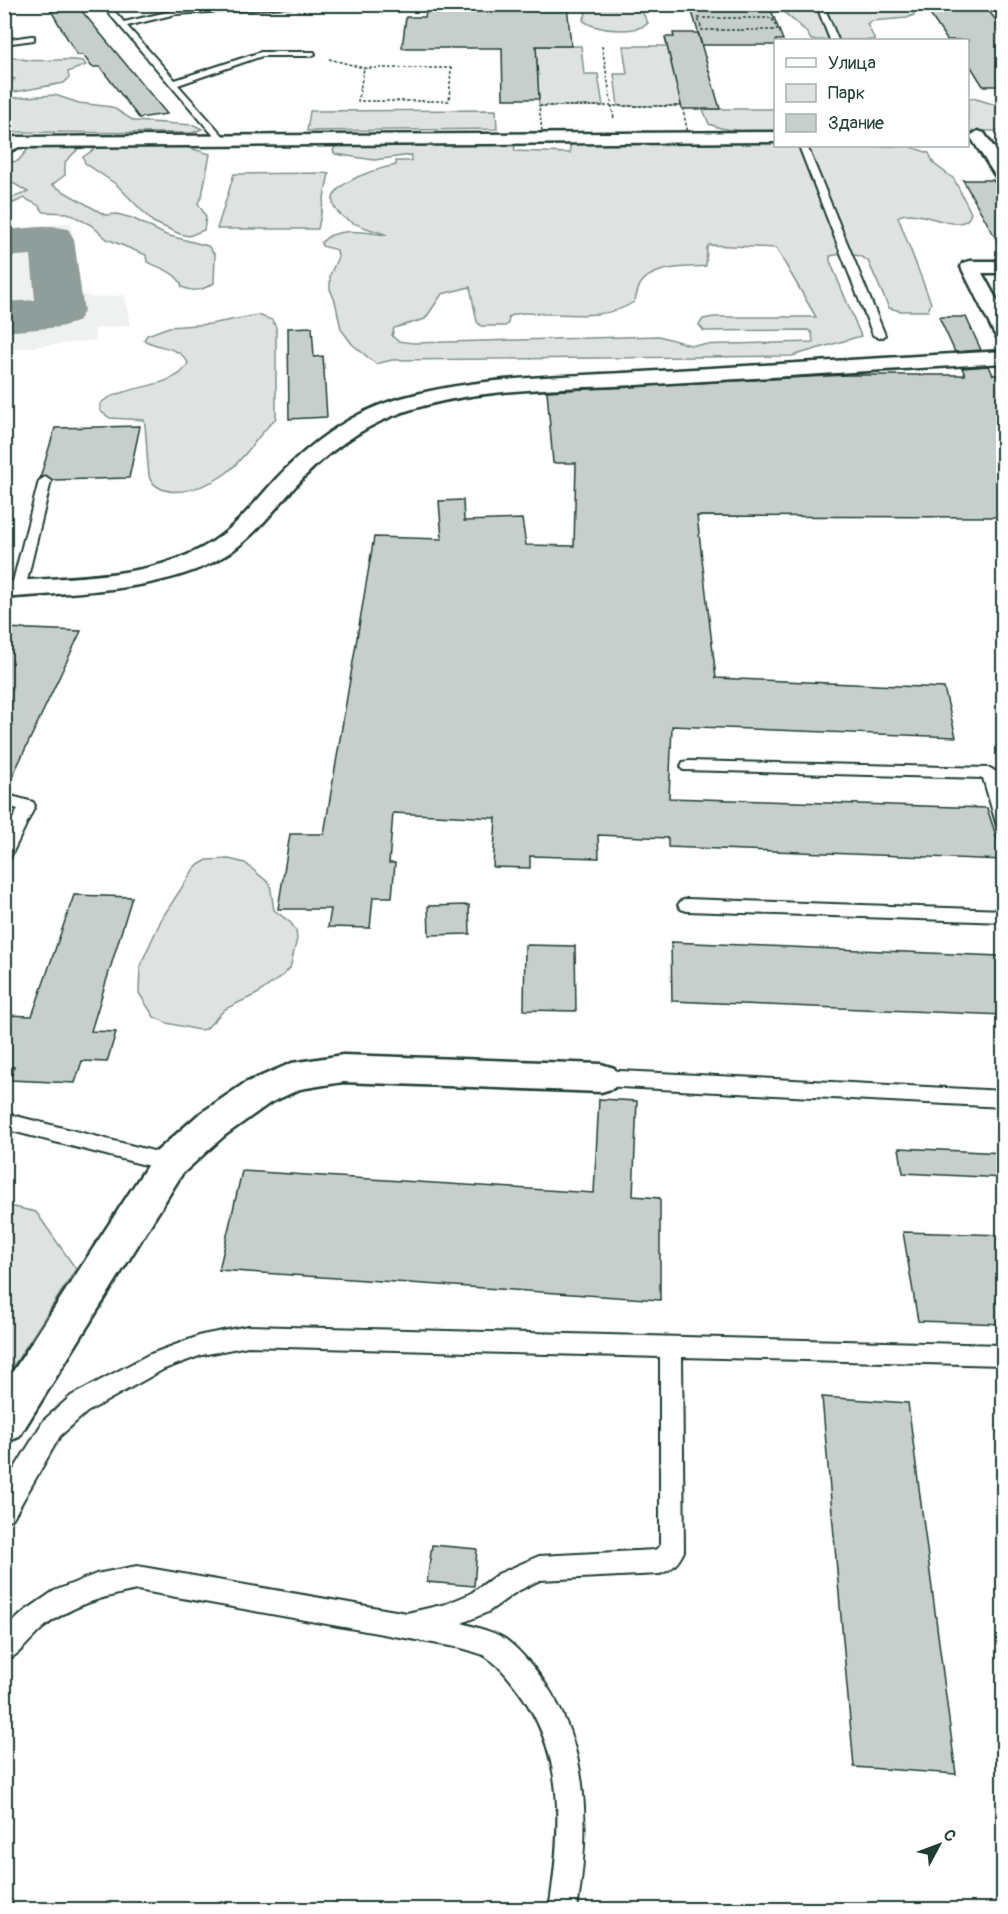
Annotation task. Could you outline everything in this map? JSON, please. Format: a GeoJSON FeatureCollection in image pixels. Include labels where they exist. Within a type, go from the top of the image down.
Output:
{"type":"FeatureCollection","features":[{"type":"Feature","properties":{"kind":"street"},"geometry":{"type":"LineString","coordinates":[[980,136],[1004,176]]}},
{"type":"Feature","properties":{"kind":"street"},"geometry":{"type":"LineString","coordinates":[[4,149],[15,142],[774,137]]}},
{"type":"Feature","properties":{"kind":"street"},"geometry":{"type":"LineString","coordinates":[[1004,267],[970,267],[997,309],[1004,333]]}},
{"type":"Feature","properties":{"kind":"street"},"geometry":{"type":"LineString","coordinates":[[11,590],[150,574],[180,566],[210,554],[235,536],[308,459],[339,433],[385,410],[423,398],[459,391],[525,385],[1004,357]]}},
{"type":"Feature","properties":{"kind":"street"},"geometry":{"type":"LineString","coordinates":[[4,1423],[169,1162],[204,1130],[254,1096],[294,1076],[322,1070],[380,1069],[601,1078]]}},
{"type":"Feature","properties":{"kind":"lane"},"geometry":{"type":"LineString","coordinates":[[104,4],[223,141]]}},
{"type":"Feature","properties":{"kind":"lane"},"geometry":{"type":"LineString","coordinates":[[123,25],[177,12],[335,4]]}},
{"type":"Feature","properties":{"kind":"lane"},"geometry":{"type":"LineString","coordinates":[[819,4],[834,39]]}},
{"type":"Feature","properties":{"kind":"lane"},"geometry":{"type":"LineString","coordinates":[[4,42],[31,38]]}},
{"type":"Feature","properties":{"kind":"lane"},"geometry":{"type":"LineString","coordinates":[[175,84],[261,54],[311,54]]}},
{"type":"Feature","properties":{"kind":"lane"},"geometry":{"type":"LineString","coordinates":[[803,147],[879,335]]}},
{"type":"Feature","properties":{"kind":"lane"},"geometry":{"type":"LineString","coordinates":[[11,590],[45,481]]}},
{"type":"Feature","properties":{"kind":"lane"},"geometry":{"type":"LineString","coordinates":[[689,766],[990,773],[1004,822]]}},
{"type":"Feature","properties":{"kind":"lane"},"geometry":{"type":"LineString","coordinates":[[4,799],[27,806],[4,854]]}},
{"type":"Feature","properties":{"kind":"lane"},"geometry":{"type":"LineString","coordinates":[[687,905],[1004,916]]}},
{"type":"Feature","properties":{"kind":"lane"},"geometry":{"type":"LineString","coordinates":[[601,1078],[1004,1099]]}},
{"type":"Feature","properties":{"kind":"lane"},"geometry":{"type":"LineString","coordinates":[[4,1121],[169,1162]]}},
{"type":"Feature","properties":{"kind":"lane"},"geometry":{"type":"LineString","coordinates":[[4,1510],[52,1428],[79,1404],[147,1366],[202,1345],[248,1336],[1004,1355]]}},
{"type":"Feature","properties":{"kind":"lane"},"geometry":{"type":"LineString","coordinates":[[402,1625],[446,1617],[479,1603],[507,1583],[539,1568],[660,1562],[672,1551],[671,1347]]}},
{"type":"Feature","properties":{"kind":"lane"},"geometry":{"type":"LineString","coordinates":[[4,1649],[28,1622],[53,1605],[108,1582],[136,1578],[461,1635],[493,1647],[512,1662],[545,1705],[558,1734],[567,1763],[572,1793],[569,1879],[563,1910]]}},
{"type":"Feature","properties":{"kind":"path"},"geometry":{"type":"LineString","coordinates":[[698,18],[772,18],[777,30],[702,30],[698,18]]}},
{"type":"Feature","properties":{"kind":"path"},"geometry":{"type":"LineString","coordinates":[[602,46],[617,138]]}},
{"type":"Feature","properties":{"kind":"path"},"geometry":{"type":"LineString","coordinates":[[311,54],[364,68],[451,68],[449,101],[358,101],[364,68]]}},
{"type":"Feature","properties":{"kind":"shaded area"},"geometry":{"type":"Polygon","coordinates":[[[71,222],[79,293],[94,298],[125,295],[130,325],[94,329],[96,340],[5,350],[5,230],[71,222]]]}},
{"type":"Feature","properties":{"kind":"green space"},"geometry":{"type":"Polygon","coordinates":[[[823,4],[910,5],[914,15],[907,18],[871,21],[867,24],[874,39],[810,39],[805,30],[778,5],[824,7],[823,4]]]}},
{"type":"Feature","properties":{"kind":"green space"},"geometry":{"type":"Polygon","coordinates":[[[597,5],[639,6],[648,23],[626,30],[596,27],[583,20],[586,14],[584,10],[597,5]]]}},
{"type":"Feature","properties":{"kind":"green space"},"geometry":{"type":"Polygon","coordinates":[[[536,46],[581,46],[584,74],[598,74],[603,106],[539,106],[536,46]]]}},
{"type":"Feature","properties":{"kind":"green space"},"geometry":{"type":"Polygon","coordinates":[[[623,46],[667,46],[682,106],[618,106],[614,74],[627,74],[623,46]]]}},
{"type":"Feature","properties":{"kind":"green space"},"geometry":{"type":"Polygon","coordinates":[[[5,54],[36,61],[83,61],[86,65],[68,72],[69,78],[64,83],[9,93],[5,92],[5,87],[15,79],[5,76],[5,54]]]}},
{"type":"Feature","properties":{"kind":"green space"},"geometry":{"type":"Polygon","coordinates":[[[5,94],[11,98],[55,95],[79,103],[112,107],[134,121],[194,125],[202,129],[192,133],[5,132],[5,94]]]}},
{"type":"Feature","properties":{"kind":"green space"},"geometry":{"type":"Polygon","coordinates":[[[973,98],[1003,107],[1003,131],[969,131],[969,100],[973,98]]]}},
{"type":"Feature","properties":{"kind":"green space"},"geometry":{"type":"Polygon","coordinates":[[[703,109],[774,109],[774,131],[742,131],[709,124],[703,109]]]}},
{"type":"Feature","properties":{"kind":"green space"},"geometry":{"type":"Polygon","coordinates":[[[496,110],[497,129],[307,131],[310,111],[496,110]]]}},
{"type":"Feature","properties":{"kind":"green space"},"geometry":{"type":"Polygon","coordinates":[[[774,140],[774,147],[912,147],[929,153],[934,164],[954,179],[971,213],[967,220],[959,223],[906,214],[898,217],[931,303],[928,311],[901,311],[889,308],[868,261],[850,254],[830,256],[830,261],[861,336],[792,356],[392,360],[376,364],[352,344],[341,329],[330,289],[330,275],[338,257],[337,250],[322,246],[321,243],[327,237],[343,232],[387,235],[359,226],[343,217],[334,207],[333,197],[348,182],[396,165],[396,161],[411,161],[412,155],[374,160],[335,154],[333,151],[337,143],[514,142],[515,151],[570,153],[570,142],[774,140]],[[709,245],[706,266],[670,269],[652,274],[640,285],[634,302],[615,311],[572,315],[518,314],[509,317],[508,324],[505,326],[481,326],[477,322],[470,287],[442,294],[425,319],[394,328],[392,336],[398,341],[413,343],[659,336],[690,345],[813,342],[812,333],[808,330],[704,331],[699,325],[703,319],[714,317],[816,317],[776,248],[709,245]]]}},
{"type":"Feature","properties":{"kind":"green space"},"geometry":{"type":"Polygon","coordinates":[[[153,144],[186,147],[210,154],[202,196],[198,203],[206,217],[204,230],[189,236],[153,222],[117,185],[85,163],[83,157],[99,146],[153,144]]]}},
{"type":"Feature","properties":{"kind":"green space"},"geometry":{"type":"Polygon","coordinates":[[[75,146],[77,150],[65,162],[65,175],[52,185],[105,215],[117,214],[132,218],[166,235],[208,246],[215,255],[214,283],[198,290],[182,287],[173,274],[147,262],[146,255],[107,239],[91,225],[68,213],[44,212],[38,205],[24,198],[5,207],[5,200],[28,192],[13,183],[5,185],[5,163],[18,161],[30,147],[75,146]]]}},
{"type":"Feature","properties":{"kind":"green space"},"geometry":{"type":"Polygon","coordinates":[[[329,173],[318,229],[217,229],[234,174],[329,173]]]}},
{"type":"Feature","properties":{"kind":"green space"},"geometry":{"type":"Polygon","coordinates":[[[258,315],[272,320],[276,327],[276,418],[230,470],[212,482],[189,490],[178,491],[157,486],[149,475],[144,420],[110,418],[100,411],[100,404],[121,393],[161,383],[182,372],[188,363],[184,358],[175,351],[144,340],[147,335],[169,327],[210,324],[258,315]]]}},
{"type":"Feature","properties":{"kind":"green space"},"geometry":{"type":"Polygon","coordinates":[[[229,859],[245,863],[270,884],[274,910],[291,923],[296,931],[297,939],[290,968],[257,994],[225,1009],[206,1029],[199,1030],[167,1023],[154,1017],[139,993],[140,966],[162,918],[195,867],[207,860],[229,859]]]}},
{"type":"Feature","properties":{"kind":"green space"},"geometry":{"type":"Polygon","coordinates":[[[5,1205],[36,1212],[76,1269],[5,1379],[5,1205]]]}},
{"type":"Feature","properties":{"kind":"building"},"geometry":{"type":"Polygon","coordinates":[[[47,4],[76,4],[167,114],[139,118],[100,67],[92,67],[83,55],[77,55],[47,4]]]}},
{"type":"Feature","properties":{"kind":"building"},"geometry":{"type":"Polygon","coordinates":[[[428,4],[567,4],[571,46],[536,46],[539,99],[503,99],[502,48],[402,48],[406,17],[425,17],[428,4]]]}},
{"type":"Feature","properties":{"kind":"building"},"geometry":{"type":"Polygon","coordinates":[[[923,4],[983,4],[1004,30],[1004,86],[983,86],[969,64],[969,39],[946,39],[923,4]]]}},
{"type":"Feature","properties":{"kind":"building"},"geometry":{"type":"Polygon","coordinates":[[[690,5],[769,5],[783,39],[774,39],[774,45],[702,45],[690,5]]]}},
{"type":"Feature","properties":{"kind":"building"},"geometry":{"type":"Polygon","coordinates":[[[673,33],[698,33],[720,109],[682,109],[665,37],[674,37],[673,33]]]}},
{"type":"Feature","properties":{"kind":"building"},"geometry":{"type":"Polygon","coordinates":[[[963,180],[993,180],[1004,197],[1004,253],[963,180]]]}},
{"type":"Feature","properties":{"kind":"building"},"geometry":{"type":"Polygon","coordinates":[[[939,317],[966,317],[981,350],[955,352],[939,317]]]}},
{"type":"Feature","properties":{"kind":"building"},"geometry":{"type":"Polygon","coordinates":[[[312,327],[314,357],[323,356],[327,417],[289,419],[288,328],[312,327]]]}},
{"type":"Feature","properties":{"kind":"building"},"geometry":{"type":"Polygon","coordinates":[[[989,366],[993,375],[1004,375],[1004,517],[697,516],[716,678],[944,688],[956,737],[672,726],[669,798],[987,808],[1004,860],[668,847],[668,838],[598,835],[599,858],[530,856],[530,868],[493,867],[496,818],[393,813],[389,863],[395,863],[392,897],[373,897],[370,928],[328,927],[331,909],[278,909],[290,834],[324,834],[374,537],[442,539],[439,501],[463,500],[464,521],[522,519],[526,545],[574,546],[576,463],[553,463],[547,391],[846,375],[965,375],[962,368],[989,366]]]}},
{"type":"Feature","properties":{"kind":"building"},"geometry":{"type":"Polygon","coordinates":[[[140,426],[129,478],[53,480],[46,475],[40,478],[55,428],[140,426]]]}},
{"type":"Feature","properties":{"kind":"building"},"geometry":{"type":"Polygon","coordinates":[[[4,628],[81,631],[5,792],[4,792],[4,628]]]}},
{"type":"Feature","properties":{"kind":"building"},"geometry":{"type":"Polygon","coordinates":[[[74,895],[132,897],[91,1031],[116,1032],[107,1062],[82,1061],[75,1083],[10,1080],[14,1067],[4,1066],[4,1015],[32,1016],[74,895]]]}},
{"type":"Feature","properties":{"kind":"building"},"geometry":{"type":"Polygon","coordinates":[[[469,905],[470,934],[429,935],[428,906],[469,905]]]}},
{"type":"Feature","properties":{"kind":"building"},"geometry":{"type":"Polygon","coordinates":[[[671,942],[999,956],[1004,975],[1004,1015],[672,1001],[671,942]]]}},
{"type":"Feature","properties":{"kind":"building"},"geometry":{"type":"Polygon","coordinates":[[[525,945],[575,946],[576,1011],[524,1010],[525,945]]]}},
{"type":"Feature","properties":{"kind":"building"},"geometry":{"type":"Polygon","coordinates":[[[599,1099],[637,1101],[633,1196],[660,1198],[660,1300],[219,1270],[242,1171],[594,1193],[599,1099]]]}},
{"type":"Feature","properties":{"kind":"building"},"geometry":{"type":"Polygon","coordinates":[[[899,1148],[1004,1153],[1004,1178],[903,1173],[899,1148]]]}},
{"type":"Feature","properties":{"kind":"building"},"geometry":{"type":"Polygon","coordinates":[[[903,1232],[1004,1235],[1004,1324],[918,1321],[903,1232]]]}},
{"type":"Feature","properties":{"kind":"building"},"geometry":{"type":"Polygon","coordinates":[[[822,1397],[908,1403],[956,1774],[854,1767],[822,1397]]]}},
{"type":"Feature","properties":{"kind":"building"},"geometry":{"type":"Polygon","coordinates":[[[432,1545],[477,1549],[474,1586],[427,1582],[432,1545]]]}},
{"type":"Feature","properties":{"kind":"taxiway"},"geometry":{"type":"LineString","coordinates":[[4,244],[52,239],[60,312],[4,317]]}}]}
